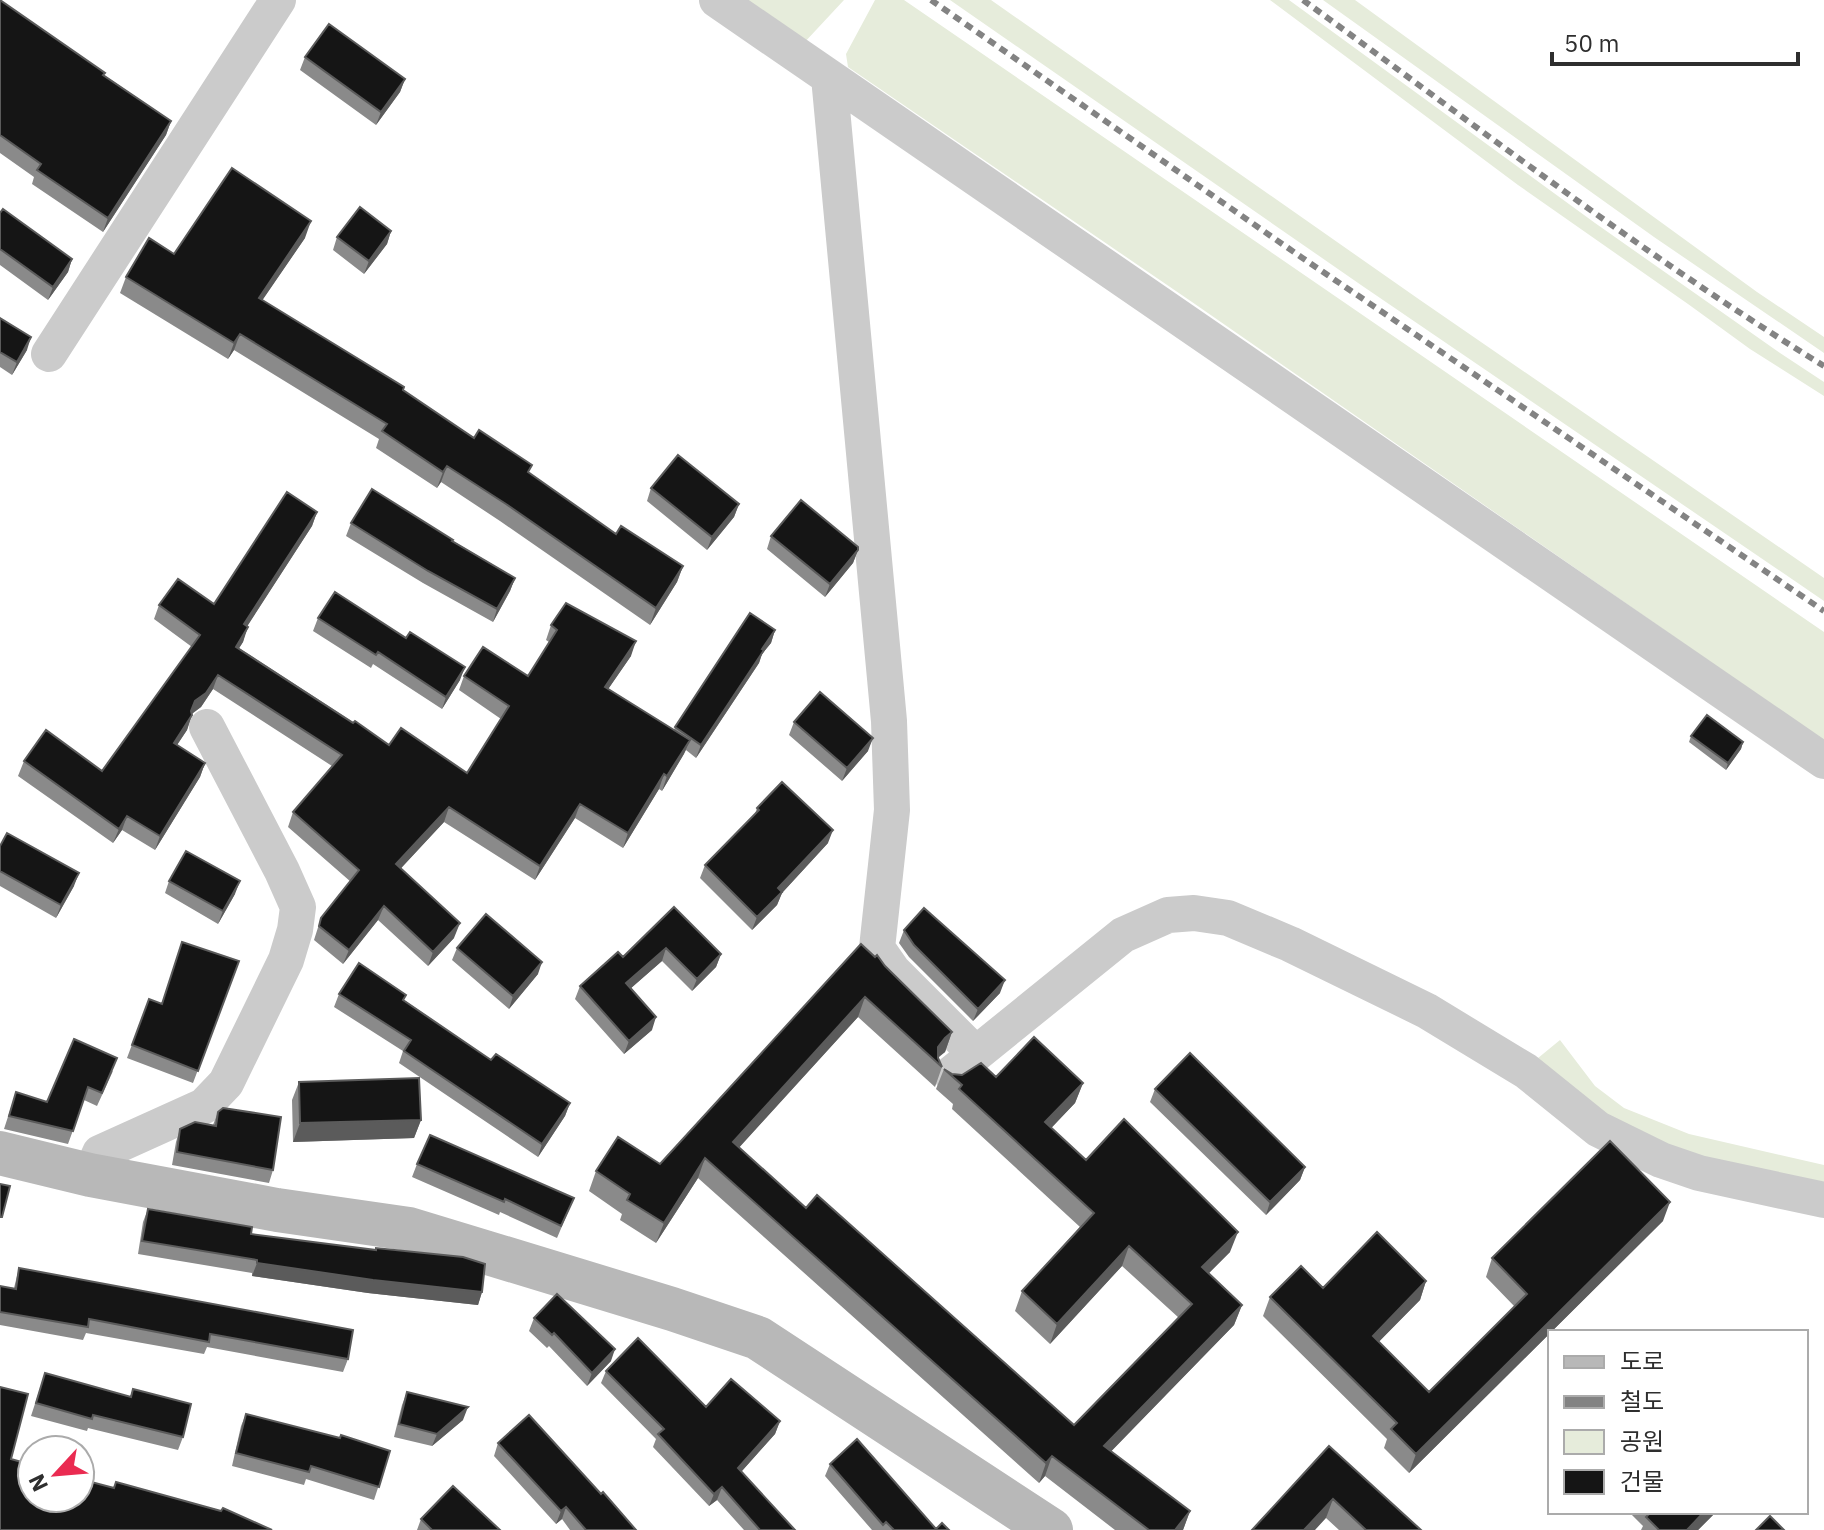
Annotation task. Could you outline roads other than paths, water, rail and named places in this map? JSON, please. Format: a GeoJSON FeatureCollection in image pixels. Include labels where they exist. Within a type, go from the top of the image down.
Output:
{"type":"FeatureCollection","features":[{"type":"Feature","properties":{"kind":"street"},"geometry":{"type":"LineString","coordinates":[[49,354],[278,0]]}},
{"type":"Feature","properties":{"kind":"street"},"geometry":{"type":"LineString","coordinates":[[717,0],[1824,761]]}},
{"type":"Feature","properties":{"kind":"street"},"geometry":{"type":"LineString","coordinates":[[829,77],[889,721],[892,810],[877,948],[964,1064],[1123,935],[1168,915],[1194,913],[1228,918],[1290,944],[1427,1011],[1526,1071],[1598,1129],[1661,1160],[1699,1173],[1824,1200]]}},
{"type":"Feature","properties":{"kind":"street"},"geometry":{"type":"LineString","coordinates":[[90,1175],[100,1153],[204,1106],[226,1083],[286,960],[295,930],[298,907],[207,727]]}},
{"type":"Feature","properties":{"kind":"street"},"geometry":{"type":"LineString","coordinates":[[0,1153],[90,1175],[277,1210],[409,1229],[758,1338],[1051,1530]]}},
{"type":"Feature","properties":{"kind":"railway"},"geometry":{"type":"LineString","coordinates":[[931,0],[1301,257],[1824,611]]}},
{"type":"Feature","properties":{"kind":"railway"},"geometry":{"type":"LineString","coordinates":[[1303,0],[1690,280],[1824,366]]}}]}
